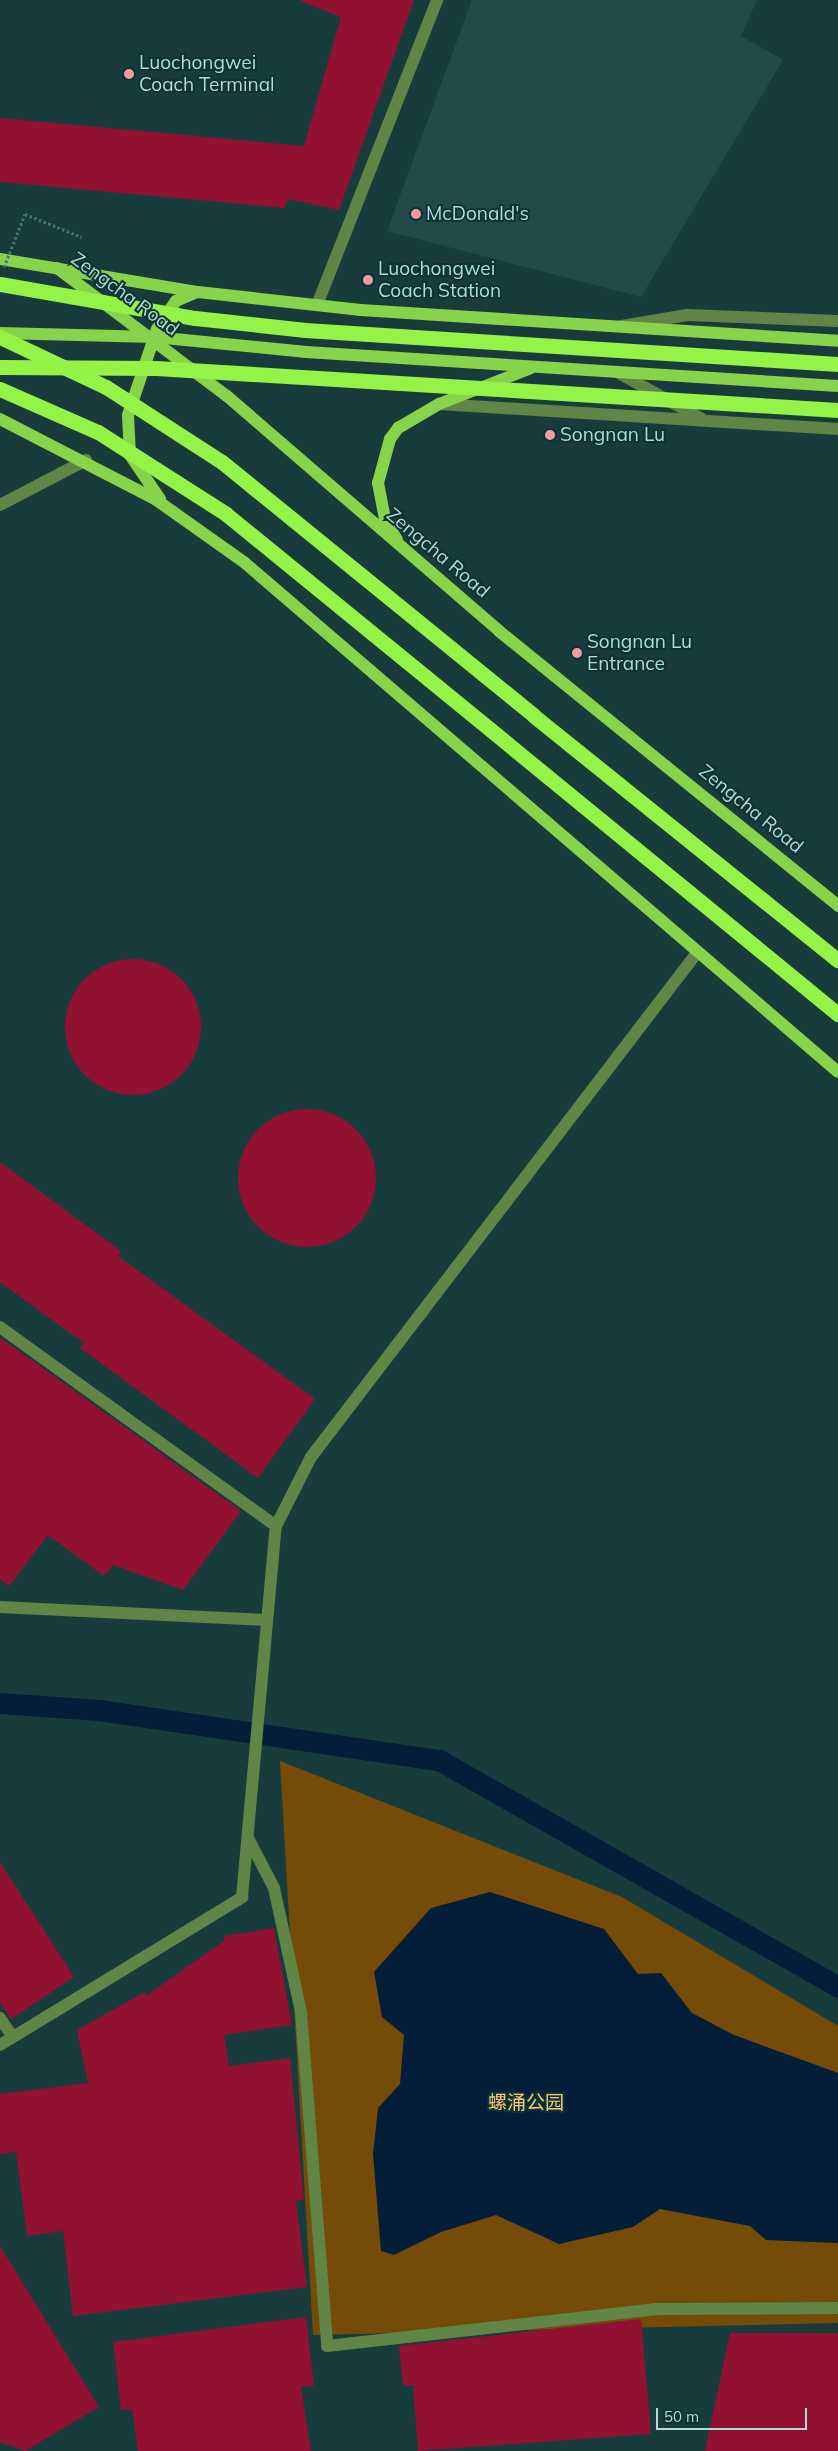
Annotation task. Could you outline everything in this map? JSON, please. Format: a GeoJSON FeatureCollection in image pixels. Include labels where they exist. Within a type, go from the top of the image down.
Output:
{"type":"FeatureCollection","features":[{"type":"Feature","properties":{"kind":"highway"},"geometry":{"type":"LineString","coordinates":[[0,284],[272,327],[838,364]]}},
{"type":"Feature","properties":{"kind":"highway"},"geometry":{"type":"LineString","coordinates":[[0,337],[106,387],[222,462],[838,960]]}},
{"type":"Feature","properties":{"kind":"highway"},"geometry":{"type":"LineString","coordinates":[[0,367],[205,370],[838,410]]}},
{"type":"Feature","properties":{"kind":"highway"},"geometry":{"type":"LineString","coordinates":[[0,389],[98,432],[226,514],[838,1014]]}},
{"type":"Feature","properties":{"kind":"main road","name":"Zengcha Road"},"geometry":{"type":"LineString","coordinates":[[0,259],[57,268],[154,337],[401,548],[838,906]]}},
{"type":"Feature","properties":{"kind":"main road"},"geometry":{"type":"LineString","coordinates":[[57,268],[198,292],[317,305],[613,328],[838,341]]}},
{"type":"Feature","properties":{"kind":"main road"},"geometry":{"type":"LineString","coordinates":[[164,505],[126,444],[133,396],[154,337],[176,301],[198,292]]}},
{"type":"Feature","properties":{"kind":"main road"},"geometry":{"type":"LineString","coordinates":[[0,333],[154,337],[534,368],[838,386]]}},
{"type":"Feature","properties":{"kind":"main road"},"geometry":{"type":"LineString","coordinates":[[401,548],[380,500],[378,468],[383,452],[398,428],[439,404],[534,368]]}},
{"type":"Feature","properties":{"kind":"main road"},"geometry":{"type":"LineString","coordinates":[[0,419],[86,460],[164,505],[304,612],[696,954],[838,1072]]}},
{"type":"Feature","properties":{"kind":"street"},"geometry":{"type":"LineString","coordinates":[[317,305],[437,0]]}},
{"type":"Feature","properties":{"kind":"street"},"geometry":{"type":"LineString","coordinates":[[613,328],[688,315],[838,321]]}},
{"type":"Feature","properties":{"kind":"street"},"geometry":{"type":"LineString","coordinates":[[617,372],[705,421]]}},
{"type":"Feature","properties":{"kind":"street"},"geometry":{"type":"LineString","coordinates":[[439,404],[838,429]]}},
{"type":"Feature","properties":{"kind":"street"},"geometry":{"type":"LineString","coordinates":[[0,505],[86,460]]}},
{"type":"Feature","properties":{"kind":"street"},"geometry":{"type":"LineString","coordinates":[[0,2044],[242,1897],[265,1620],[276,1526],[311,1456],[696,954]]}},
{"type":"Feature","properties":{"kind":"street"},"geometry":{"type":"LineString","coordinates":[[0,1326],[276,1526]]}},
{"type":"Feature","properties":{"kind":"street"},"geometry":{"type":"LineString","coordinates":[[0,1607],[265,1620]]}},
{"type":"Feature","properties":{"kind":"street"},"geometry":{"type":"LineString","coordinates":[[248,1838],[274,1888],[301,2012],[327,2346],[655,2309],[838,2308]]}},
{"type":"Feature","properties":{"kind":"street"},"geometry":{"type":"LineString","coordinates":[[0,2018],[13,2036]]}},
{"type":"Feature","properties":{"kind":"path"},"geometry":{"type":"LineString","coordinates":[[0,278],[25,214],[82,237]]}},
{"type":"Feature","properties":{"kind":"shaded area"},"geometry":{"type":"Polygon","coordinates":[[[472,0],[757,0],[741,36],[783,60],[641,297],[387,231],[472,0]]]}},
{"type":"Feature","properties":{"kind":"green space","name":"螺涌公园"},"geometry":{"type":"Polygon","coordinates":[[[280,1761],[622,1897],[838,2026],[838,2323],[313,2335],[280,1761]]]}},
{"type":"Feature","properties":{"kind":"water"},"geometry":{"type":"Polygon","coordinates":[[[490,1892],[604,1929],[638,1974],[661,1973],[692,2013],[734,2035],[838,2073],[838,2243],[766,2240],[750,2226],[660,2209],[633,2227],[559,2244],[496,2215],[441,2232],[394,2255],[381,2251],[373,2154],[378,2108],[400,2084],[404,2035],[382,2017],[374,1972],[431,1908],[490,1892]]]}},
{"type":"Feature","properties":{"kind":"building"},"geometry":{"type":"Polygon","coordinates":[[[299,0],[414,0],[339,210],[288,199],[285,208],[0,182],[0,118],[304,146],[341,17],[299,0]]]}},
{"type":"Feature","properties":{"kind":"building"},"geometry":{"type":"Polygon","coordinates":[[[133,959],[159,964],[181,979],[196,1001],[201,1027],[196,1053],[181,1075],[159,1090],[133,1095],[107,1090],[85,1075],[70,1053],[65,1027],[70,1001],[85,979],[107,964],[133,959]]]}},
{"type":"Feature","properties":{"kind":"building"},"geometry":{"type":"Polygon","coordinates":[[[307,1109],[333,1115],[345,1121],[355,1130],[364,1140],[370,1152],[376,1178],[370,1204],[364,1216],[355,1226],[345,1235],[333,1241],[307,1247],[281,1241],[269,1235],[259,1226],[250,1216],[244,1204],[238,1178],[244,1152],[250,1140],[259,1130],[269,1121],[281,1115],[307,1109]]]}},
{"type":"Feature","properties":{"kind":"building"},"geometry":{"type":"Polygon","coordinates":[[[0,1162],[121,1251],[118,1256],[315,1399],[258,1478],[80,1348],[84,1343],[0,1282],[0,1162]]]}},
{"type":"Feature","properties":{"kind":"building"},"geometry":{"type":"Polygon","coordinates":[[[0,1337],[241,1511],[183,1590],[113,1565],[104,1576],[48,1535],[9,1586],[0,1579],[0,1337]]]}},
{"type":"Feature","properties":{"kind":"building"},"geometry":{"type":"Polygon","coordinates":[[[0,1862],[74,1977],[11,2019],[0,2003],[0,1862]]]}},
{"type":"Feature","properties":{"kind":"building"},"geometry":{"type":"Polygon","coordinates":[[[274,1928],[292,2025],[224,2035],[229,2066],[290,2058],[304,2200],[296,2201],[307,2287],[73,2316],[63,2231],[27,2236],[16,2152],[0,2154],[0,2094],[88,2083],[77,2030],[145,1992],[146,1996],[224,1941],[224,1936],[274,1928]]]}},
{"type":"Feature","properties":{"kind":"building"},"geometry":{"type":"Polygon","coordinates":[[[0,2246],[99,2407],[25,2451],[0,2442],[0,2246]]]}},
{"type":"Feature","properties":{"kind":"building"},"geometry":{"type":"Polygon","coordinates":[[[306,2317],[314,2386],[301,2387],[311,2451],[138,2451],[132,2409],[121,2410],[113,2342],[306,2317]]]}},
{"type":"Feature","properties":{"kind":"building"},"geometry":{"type":"Polygon","coordinates":[[[641,2319],[651,2434],[418,2451],[413,2385],[403,2386],[399,2346],[641,2319]]]}},
{"type":"Feature","properties":{"kind":"building"},"geometry":{"type":"Polygon","coordinates":[[[730,2333],[838,2333],[838,2451],[705,2451],[730,2333]]]}},
{"type":"Feature","properties":{"kind":"waterway"},"geometry":{"type":"LineString","coordinates":[[0,1703],[99,1710],[439,1760],[838,1987]]}},
{"type":"Feature","properties":{"kind":"place","name":"Luochongwei Coach Terminal"},"geometry":{"type":"Point","coordinates":[129,74]}},
{"type":"Feature","properties":{"kind":"place","name":"McDonald's"},"geometry":{"type":"Point","coordinates":[416,214]}},
{"type":"Feature","properties":{"kind":"place","name":"Luochongwei Coach Station"},"geometry":{"type":"Point","coordinates":[368,280]}},
{"type":"Feature","properties":{"kind":"place","name":"Songnan Lu"},"geometry":{"type":"Point","coordinates":[550,435]}},
{"type":"Feature","properties":{"kind":"place","name":"Songnan Lu Entrance"},"geometry":{"type":"Point","coordinates":[577,653]}}]}
